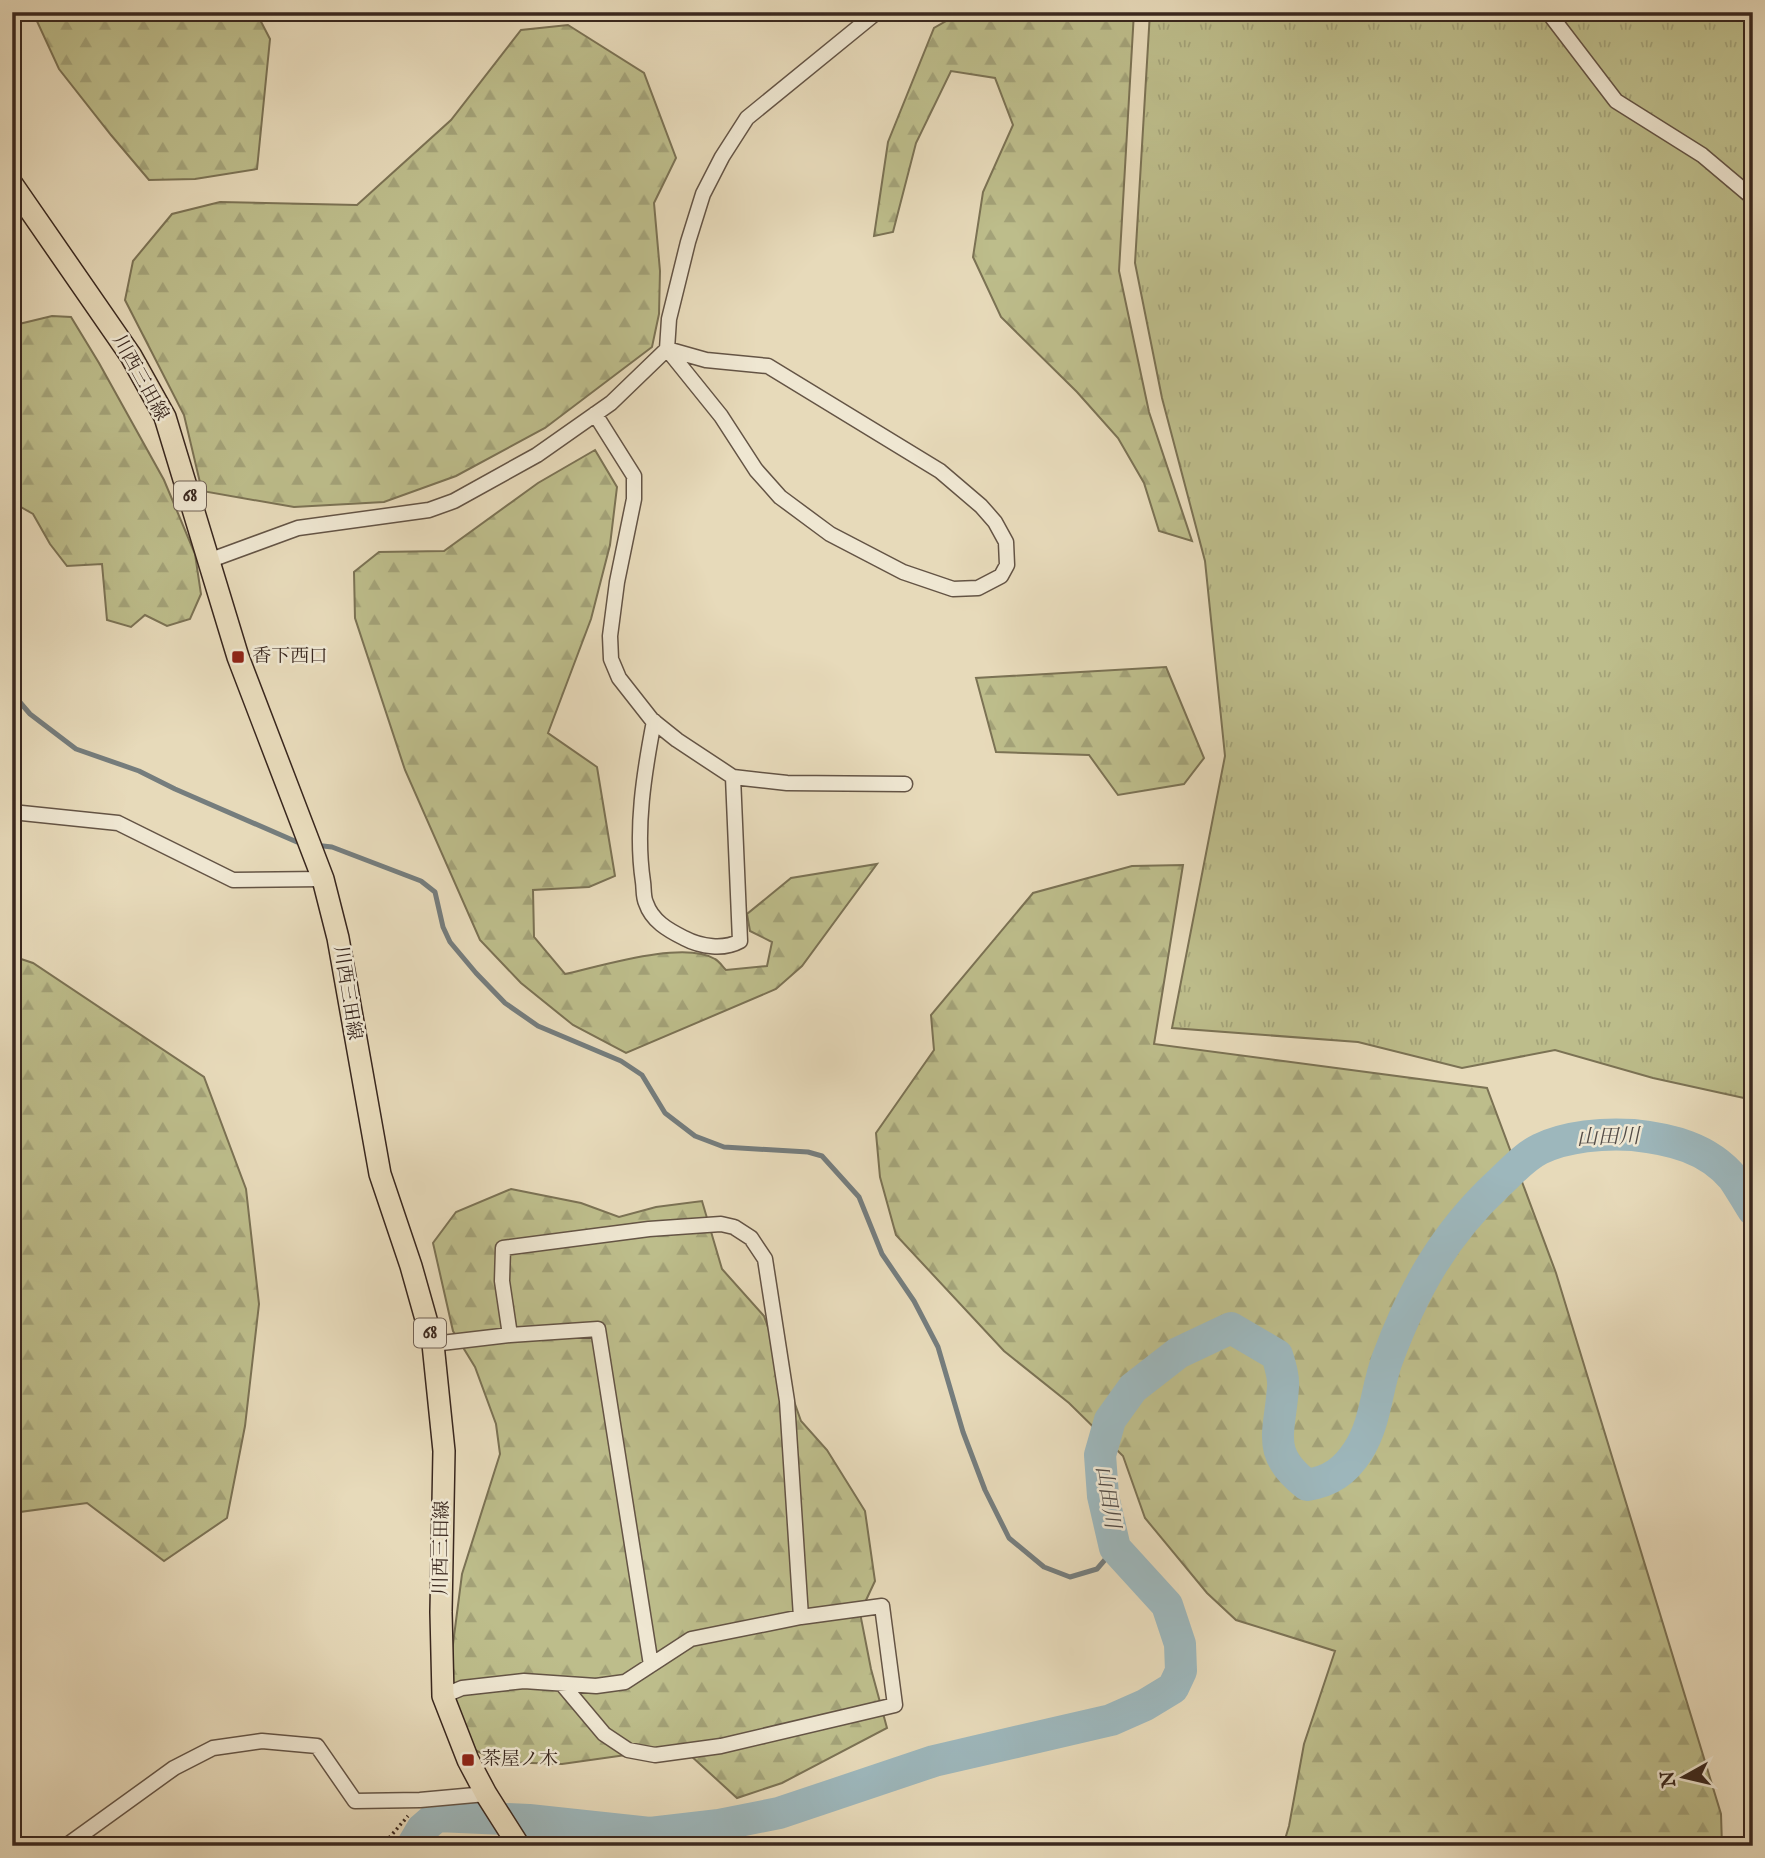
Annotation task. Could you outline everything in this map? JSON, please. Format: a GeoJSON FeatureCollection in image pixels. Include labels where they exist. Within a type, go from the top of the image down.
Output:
{"type":"FeatureCollection","features":[{"type":"Feature","properties":{"kind":"main road","name":"川西三田線"},"geometry":{"type":"LineString","coordinates":[[12,184],[131,356],[165,417],[238,657],[323,879],[338,938],[380,1174],[433,1343],[444,1451],[441,1612],[443,1696],[468,1760],[490,1802],[514,1838]]}},
{"type":"Feature","properties":{"kind":"street"},"geometry":{"type":"LineString","coordinates":[[208,561],[298,528],[429,510],[454,501],[537,455],[611,403],[667,349],[669,319],[703,194],[747,118],[877,12]]}},
{"type":"Feature","properties":{"kind":"street"},"geometry":{"type":"LineString","coordinates":[[1548,12],[1616,101],[1702,155],[1753,198]]}},
{"type":"Feature","properties":{"kind":"street"},"geometry":{"type":"LineString","coordinates":[[667,349],[706,360],[768,366],[940,471],[981,506],[995,523],[1006,542],[1007,565],[1001,576],[978,588],[953,589],[903,572],[830,534],[780,497],[757,470],[721,416],[667,349]]}},
{"type":"Feature","properties":{"kind":"street"},"geometry":{"type":"LineString","coordinates":[[595,414],[634,476],[634,499],[617,582],[610,636],[611,659],[619,678],[654,721],[677,740],[733,777],[788,783],[905,784]]}},
{"type":"Feature","properties":{"kind":"street"},"geometry":{"type":"LineString","coordinates":[[654,721],[640,826],[641,871],[646,904],[662,927],[696,944],[730,947],[740,941],[733,777]]}},
{"type":"Feature","properties":{"kind":"street"},"geometry":{"type":"LineString","coordinates":[[12,812],[118,823],[233,880],[323,879]]}},
{"type":"Feature","properties":{"kind":"street"},"geometry":{"type":"LineString","coordinates":[[510,1335],[502,1281],[503,1248],[649,1229],[721,1224],[734,1227],[751,1238],[765,1259],[787,1401],[801,1617]]}},
{"type":"Feature","properties":{"kind":"street"},"geometry":{"type":"LineString","coordinates":[[433,1343],[598,1329],[651,1665]]}},
{"type":"Feature","properties":{"kind":"street"},"geometry":{"type":"LineString","coordinates":[[443,1696],[462,1688],[524,1681],[596,1686],[625,1682],[691,1639],[801,1617],[881,1606],[895,1705],[721,1746],[655,1755],[628,1751],[604,1734],[562,1684]]}},
{"type":"Feature","properties":{"kind":"street"},"geometry":{"type":"LineString","coordinates":[[66,1846],[174,1768],[213,1748],[261,1741],[317,1746],[355,1801],[490,1802]]}},
{"type":"Feature","properties":{"kind":"path"},"geometry":{"type":"LineString","coordinates":[[382,1846],[396,1832],[419,1800]]}},
{"type":"Feature","properties":{"kind":"green space"},"geometry":{"type":"Polygon","coordinates":[[[31,12],[256,12],[270,39],[257,169],[195,179],[149,180],[59,69],[31,12]]]}},
{"type":"Feature","properties":{"kind":"green space"},"geometry":{"type":"Polygon","coordinates":[[[962,12],[1134,12],[1119,271],[1149,412],[1192,541],[1159,531],[1144,483],[1118,438],[1077,392],[1001,317],[973,257],[983,192],[1013,125],[995,78],[951,71],[916,143],[893,232],[874,236],[888,142],[934,28],[962,12]]]}},
{"type":"Feature","properties":{"kind":"green space"},"geometry":{"type":"Polygon","coordinates":[[[1150,12],[1753,12],[1753,1100],[1653,1078],[1555,1050],[1462,1068],[1358,1042],[1172,1028],[1225,756],[1205,561],[1162,398],[1135,263],[1150,12]]]}},
{"type":"Feature","properties":{"kind":"green space"},"geometry":{"type":"Polygon","coordinates":[[[568,25],[644,73],[676,158],[654,203],[660,271],[659,314],[652,347],[545,428],[456,476],[384,502],[294,507],[202,491],[184,415],[125,300],[133,261],[172,214],[220,202],[357,205],[451,120],[521,30],[568,25]]]}},
{"type":"Feature","properties":{"kind":"green space"},"geometry":{"type":"Polygon","coordinates":[[[52,316],[71,317],[164,480],[195,554],[201,594],[190,619],[167,626],[145,615],[131,627],[107,620],[102,564],[67,566],[50,544],[33,514],[12,502],[12,328],[52,316]]]}},
{"type":"Feature","properties":{"kind":"green space"},"geometry":{"type":"Polygon","coordinates":[[[595,450],[617,487],[610,545],[591,619],[548,733],[597,767],[615,876],[589,887],[533,890],[534,937],[565,974],[642,956],[684,952],[715,959],[726,970],[767,966],[772,942],[750,931],[747,914],[791,878],[877,864],[802,966],[776,989],[626,1053],[573,1025],[521,983],[480,940],[405,770],[355,618],[354,572],[379,552],[444,551],[538,483],[595,450]]]}},
{"type":"Feature","properties":{"kind":"green space"},"geometry":{"type":"Polygon","coordinates":[[[1166,667],[1204,758],[1184,784],[1118,795],[1089,755],[996,752],[976,678],[1166,667]]]}},
{"type":"Feature","properties":{"kind":"green space"},"geometry":{"type":"Polygon","coordinates":[[[1183,865],[1154,1044],[1487,1088],[1556,1273],[1721,1814],[1722,1846],[1283,1846],[1304,1744],[1335,1651],[1236,1620],[1207,1593],[1145,1518],[1123,1456],[1069,1403],[1004,1351],[896,1235],[880,1177],[876,1133],[934,1050],[931,1015],[1033,893],[1132,866],[1183,865]]]}},
{"type":"Feature","properties":{"kind":"green space"},"geometry":{"type":"Polygon","coordinates":[[[12,956],[33,963],[204,1077],[246,1189],[259,1304],[245,1426],[227,1518],[164,1561],[87,1503],[12,1513],[12,956]]]}},
{"type":"Feature","properties":{"kind":"green space"},"geometry":{"type":"Polygon","coordinates":[[[511,1189],[581,1203],[619,1217],[656,1207],[702,1201],[722,1269],[764,1316],[801,1421],[827,1450],[865,1511],[875,1581],[860,1613],[887,1728],[782,1783],[737,1798],[690,1755],[633,1754],[562,1764],[499,1762],[469,1747],[449,1675],[462,1574],[500,1454],[496,1424],[475,1367],[453,1331],[433,1243],[456,1212],[511,1189]]]}},
{"type":"Feature","properties":{"kind":"waterway"},"geometry":{"type":"LineString","coordinates":[[12,693],[30,714],[76,749],[139,771],[297,842],[305,843]]}},
{"type":"Feature","properties":{"kind":"waterway"},"geometry":{"type":"LineString","coordinates":[[314,845],[332,847],[421,881],[435,892],[443,927],[450,942],[505,1003],[538,1026],[621,1061],[642,1075],[665,1113],[695,1136],[724,1147],[808,1152],[822,1156],[859,1197],[882,1254],[914,1301],[938,1347],[963,1432],[985,1490],[1009,1538],[1044,1567],[1070,1577],[1097,1569],[1115,1548]]}},
{"type":"Feature","properties":{"kind":"waterway","name":"山田川"},"geometry":{"type":"LineString","coordinates":[[412,1846],[422,1829],[437,1816],[529,1820],[650,1833],[719,1825],[779,1813],[934,1761],[1111,1720],[1145,1705],[1173,1688],[1181,1671],[1180,1644],[1167,1605],[1115,1548],[1103,1496],[1100,1455],[1110,1420],[1133,1388],[1178,1353],[1231,1328],[1277,1355],[1283,1383],[1278,1430],[1280,1452],[1285,1463],[1307,1485],[1316,1483],[1330,1478],[1342,1469],[1353,1458],[1364,1440],[1383,1371],[1397,1334],[1432,1264],[1479,1202],[1534,1152],[1562,1141],[1598,1135],[1633,1135],[1675,1142],[1700,1152],[1723,1168],[1733,1178],[1753,1210]]}},
{"type":"Feature","properties":{"kind":"place","name":"香下西口"},"geometry":{"type":"Point","coordinates":[238,657]}},
{"type":"Feature","properties":{"kind":"place","name":"茶屋ノ木"},"geometry":{"type":"Point","coordinates":[468,1760]}}]}
